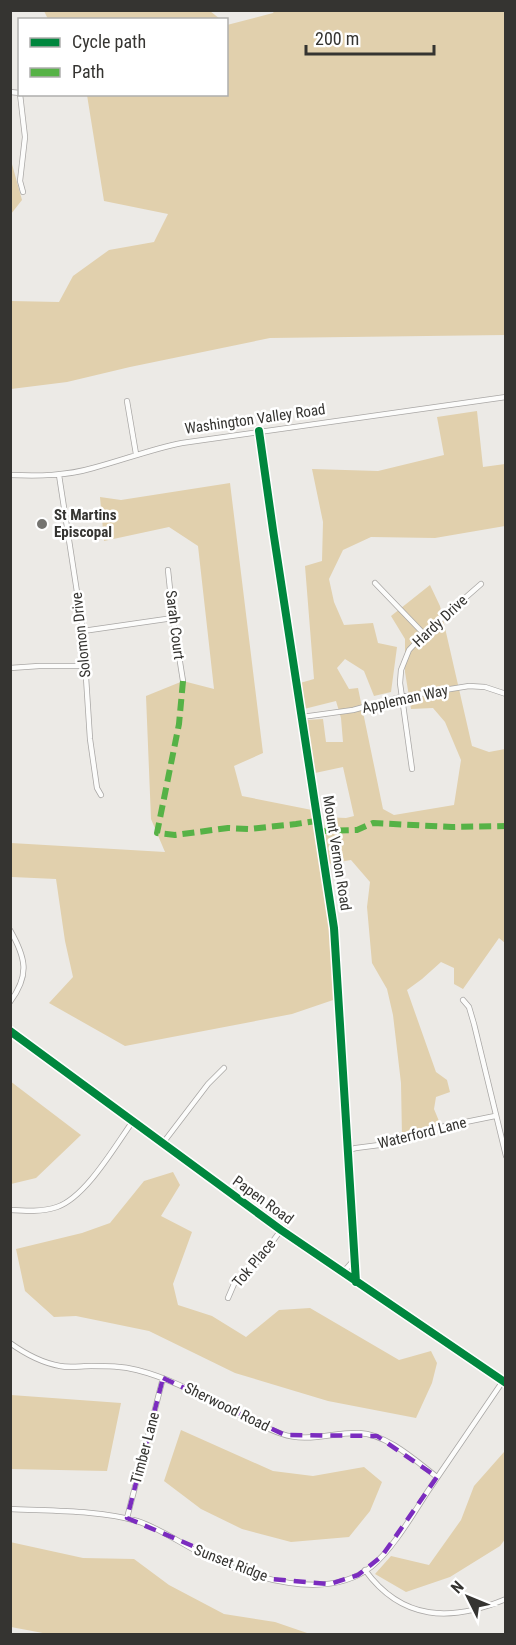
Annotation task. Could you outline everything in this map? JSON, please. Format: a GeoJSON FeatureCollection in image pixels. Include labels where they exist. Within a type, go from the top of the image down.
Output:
{"type":"FeatureCollection","features":[{"type":"Feature","properties":{"kind":"street"},"geometry":{"type":"LineString","coordinates":[[20,96],[25,137],[20,182],[23,192]]}},
{"type":"Feature","properties":{"kind":"street","name":"Washington Valley Road"},"geometry":{"type":"LineString","coordinates":[[10,476],[59,475],[93,468],[176,444],[506,398]]}},
{"type":"Feature","properties":{"kind":"street"},"geometry":{"type":"LineString","coordinates":[[127,401],[136,454]]}},
{"type":"Feature","properties":{"kind":"street","name":"Mount Vernon Road"},"geometry":{"type":"LineString","coordinates":[[259,431],[334,930],[356,1282]]}},
{"type":"Feature","properties":{"kind":"street","name":"Solomon Drive"},"geometry":{"type":"LineString","coordinates":[[59,475],[83,631],[90,740],[101,795]]}},
{"type":"Feature","properties":{"kind":"street","name":"Sarah Court"},"geometry":{"type":"LineString","coordinates":[[168,570],[183,681]]}},
{"type":"Feature","properties":{"kind":"street"},"geometry":{"type":"LineString","coordinates":[[375,583],[424,634]]}},
{"type":"Feature","properties":{"kind":"street","name":"Hardy Drive"},"geometry":{"type":"LineString","coordinates":[[412,769],[401,697],[400,676],[406,656],[424,634],[481,584]]}},
{"type":"Feature","properties":{"kind":"street"},"geometry":{"type":"LineString","coordinates":[[83,631],[173,618]]}},
{"type":"Feature","properties":{"kind":"street"},"geometry":{"type":"LineString","coordinates":[[10,668],[86,666]]}},
{"type":"Feature","properties":{"kind":"street","name":"Appleman Way"},"geometry":{"type":"LineString","coordinates":[[302,717],[353,710],[401,697],[478,686],[506,694]]}},
{"type":"Feature","properties":{"kind":"street"},"geometry":{"type":"LineString","coordinates":[[10,930],[20,948],[24,976],[20,988],[10,1002]]}},
{"type":"Feature","properties":{"kind":"street"},"geometry":{"type":"LineString","coordinates":[[463,1000],[469,1007],[474,1024],[506,1156]]}},
{"type":"Feature","properties":{"kind":"street","name":"Papen Road"},"geometry":{"type":"LineString","coordinates":[[10,1031],[281,1230],[504,1382]]}},
{"type":"Feature","properties":{"kind":"street"},"geometry":{"type":"LineString","coordinates":[[163,1143],[208,1084],[224,1068]]}},
{"type":"Feature","properties":{"kind":"street","name":"Waterford Lane"},"geometry":{"type":"LineString","coordinates":[[348,1150],[387,1144],[441,1127],[495,1116]]}},
{"type":"Feature","properties":{"kind":"street"},"geometry":{"type":"LineString","coordinates":[[10,1210],[47,1210],[63,1205],[77,1195],[97,1172],[133,1121]]}},
{"type":"Feature","properties":{"kind":"street","name":"Tok Place"},"geometry":{"type":"LineString","coordinates":[[228,1298],[234,1284],[264,1254],[281,1230]]}},
{"type":"Feature","properties":{"kind":"street"},"geometry":{"type":"LineString","coordinates":[[338,1269],[346,1269],[354,1260]]}},
{"type":"Feature","properties":{"kind":"street","name":"Sherwood Road"},"geometry":{"type":"LineString","coordinates":[[10,1343],[33,1356],[60,1366],[126,1368],[163,1378],[285,1435],[303,1437],[357,1432],[376,1436],[416,1460],[437,1477]]}},
{"type":"Feature","properties":{"kind":"street","name":"Timber Lane"},"geometry":{"type":"LineString","coordinates":[[127,1518],[163,1378]]}},
{"type":"Feature","properties":{"kind":"street","name":"Sunset Ridge"},"geometry":{"type":"LineString","coordinates":[[10,1509],[127,1518],[150,1526],[208,1557],[270,1579],[318,1585],[351,1579],[382,1556],[504,1382]]}},
{"type":"Feature","properties":{"kind":"street"},"geometry":{"type":"LineString","coordinates":[[365,1570],[378,1587],[395,1600],[411,1609],[429,1614],[470,1611],[506,1599]]}},
{"type":"Feature","properties":{"kind":"highlighted area"},"geometry":{"type":"Polygon","coordinates":[[[163,1378],[285,1435],[377,1436],[437,1477],[382,1556],[358,1575],[330,1584],[270,1579],[127,1518],[163,1378]]]}},
{"type":"Feature","properties":{"kind":"shaded area"},"geometry":{"type":"Polygon","coordinates":[[[275,10],[505,11],[505,335],[270,338],[67,382],[11,389],[11,301],[59,302],[73,276],[109,250],[154,242],[168,214],[104,201],[87,96],[228,96],[228,25],[273,13],[275,10]]]}},
{"type":"Feature","properties":{"kind":"shaded area"},"geometry":{"type":"Polygon","coordinates":[[[44,11],[210,11],[219,18],[48,18],[44,11]]]}},
{"type":"Feature","properties":{"kind":"shaded area"},"geometry":{"type":"Polygon","coordinates":[[[10,157],[22,200],[11,214],[10,214],[10,157]]]}},
{"type":"Feature","properties":{"kind":"shaded area"},"geometry":{"type":"Polygon","coordinates":[[[477,411],[483,467],[505,464],[505,526],[435,538],[371,537],[343,550],[329,579],[334,602],[344,625],[373,623],[378,643],[397,647],[391,692],[374,696],[364,671],[345,659],[337,668],[349,689],[358,688],[383,809],[394,815],[454,805],[461,760],[445,722],[433,708],[411,709],[405,672],[405,639],[391,616],[430,585],[440,606],[472,746],[489,752],[505,749],[505,943],[499,938],[463,989],[454,984],[454,968],[441,962],[407,990],[436,1072],[447,1080],[450,1092],[436,1097],[434,1109],[441,1126],[402,1137],[401,1083],[393,1015],[387,989],[372,963],[367,907],[370,882],[351,860],[328,864],[324,817],[354,816],[343,767],[315,773],[306,720],[323,719],[326,742],[343,742],[341,718],[336,701],[304,709],[300,683],[314,679],[305,566],[322,561],[323,522],[312,469],[378,471],[444,455],[437,417],[477,411]]]}},
{"type":"Feature","properties":{"kind":"shaded area"},"geometry":{"type":"Polygon","coordinates":[[[230,483],[263,753],[234,766],[242,796],[317,811],[334,928],[339,998],[292,1014],[125,1046],[49,1003],[73,977],[56,879],[12,877],[11,879],[11,843],[165,852],[151,819],[146,696],[183,681],[214,689],[198,546],[169,527],[104,541],[100,497],[121,500],[230,483]]]}},
{"type":"Feature","properties":{"kind":"shaded area"},"geometry":{"type":"Polygon","coordinates":[[[10,1081],[81,1135],[36,1178],[11,1184],[10,1081]]]}},
{"type":"Feature","properties":{"kind":"shaded area"},"geometry":{"type":"Polygon","coordinates":[[[173,1172],[180,1185],[161,1216],[192,1232],[173,1284],[178,1305],[212,1316],[246,1337],[279,1310],[310,1308],[399,1360],[431,1351],[437,1363],[432,1383],[416,1418],[328,1401],[235,1373],[149,1331],[76,1316],[54,1317],[25,1291],[16,1249],[82,1233],[110,1223],[144,1181],[173,1172]]]}},
{"type":"Feature","properties":{"kind":"shaded area"},"geometry":{"type":"Polygon","coordinates":[[[11,1395],[121,1403],[107,1471],[11,1469],[11,1395]]]}},
{"type":"Feature","properties":{"kind":"shaded area"},"geometry":{"type":"Polygon","coordinates":[[[181,1430],[273,1471],[313,1476],[364,1467],[382,1482],[370,1511],[349,1537],[291,1542],[242,1529],[201,1509],[164,1481],[181,1430]]]}},
{"type":"Feature","properties":{"kind":"shaded area"},"geometry":{"type":"Polygon","coordinates":[[[504,1452],[506,1453],[506,1538],[500,1546],[450,1577],[406,1592],[375,1574],[391,1556],[429,1565],[461,1520],[474,1486],[504,1452]]]}},
{"type":"Feature","properties":{"kind":"shaded area"},"geometry":{"type":"Polygon","coordinates":[[[10,1542],[83,1558],[134,1559],[169,1585],[224,1614],[275,1622],[310,1634],[48,1634],[11,1627],[10,1542]]]}},
{"type":"Feature","properties":{"kind":"marked path"},"geometry":{"type":"LineString","coordinates":[[183,681],[179,724],[157,833],[175,835],[316,821],[320,831],[357,830],[373,823],[452,827],[506,826]]}},
{"type":"Feature","properties":{"kind":"cycle path"},"geometry":{"type":"LineString","coordinates":[[259,431],[334,928],[356,1282]]}},
{"type":"Feature","properties":{"kind":"cycle path"},"geometry":{"type":"LineString","coordinates":[[10,1031],[281,1230],[506,1383]]}},
{"type":"Feature","properties":{"kind":"place","name":"St Martins Episcopal"},"geometry":{"type":"Point","coordinates":[42,524]}}]}
